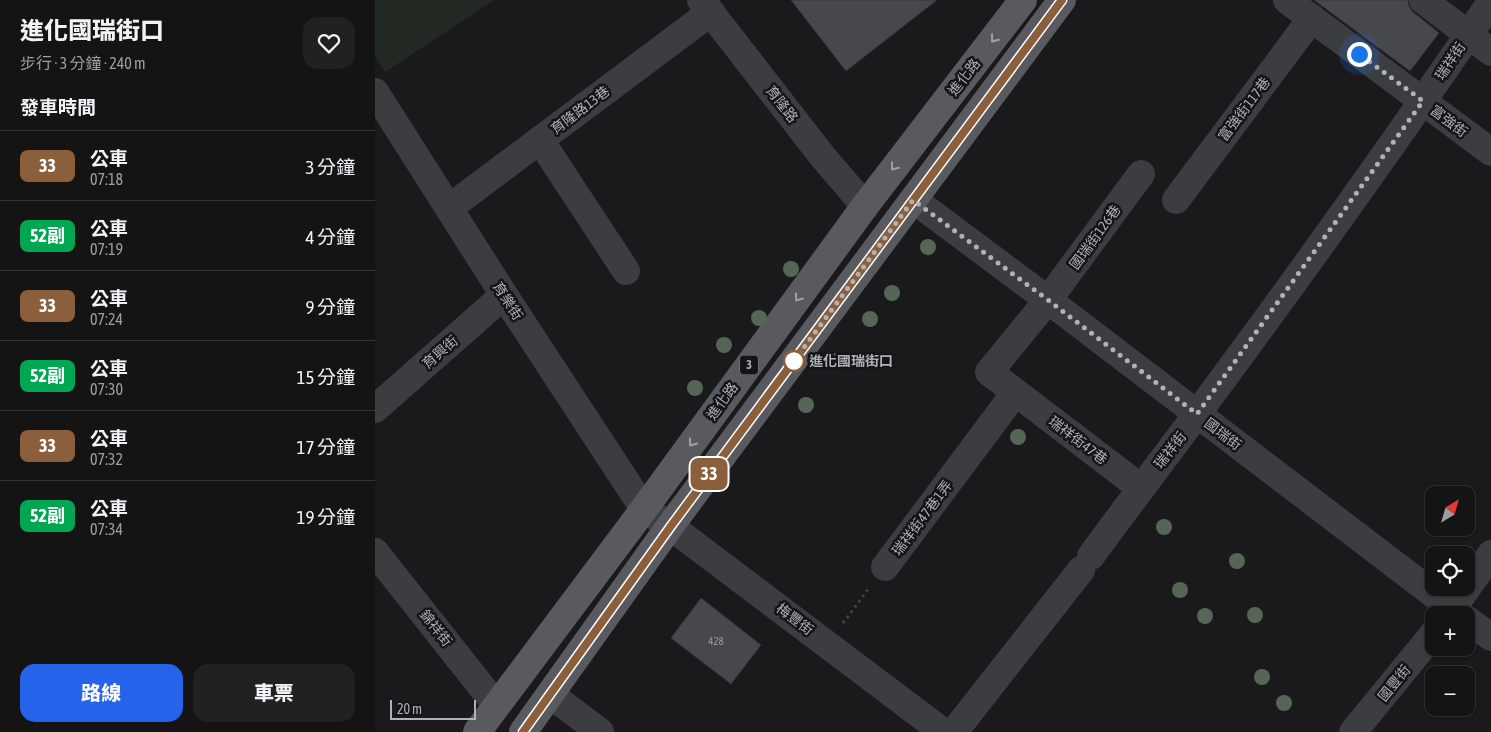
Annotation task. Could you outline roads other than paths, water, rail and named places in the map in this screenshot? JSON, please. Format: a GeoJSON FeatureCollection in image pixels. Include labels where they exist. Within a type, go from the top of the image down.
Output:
{"type":"FeatureCollection","features":[{"type":"Feature","properties":{"kind":"main road","name":"進化路"},"geometry":{"type":"LineString","coordinates":[[477,732],[496,704],[644,509],[865,206],[1023,0]]}},
{"type":"Feature","properties":{"kind":"main road"},"geometry":{"type":"LineString","coordinates":[[523,732],[671,526],[1062,0]]}},
{"type":"Feature","properties":{"kind":"street","name":"富強街"},"geometry":{"type":"LineString","coordinates":[[1287,0],[1491,152]]}},
{"type":"Feature","properties":{"kind":"street"},"geometry":{"type":"LineString","coordinates":[[1423,0],[1491,52]]}},
{"type":"Feature","properties":{"kind":"street","name":"瑞祥街"},"geometry":{"type":"LineString","coordinates":[[955,732],[1086,563],[1197,414],[1423,101],[1491,2]]}},
{"type":"Feature","properties":{"kind":"street","name":"育隆路"},"geometry":{"type":"LineString","coordinates":[[706,6],[823,157],[865,206]]}},
{"type":"Feature","properties":{"kind":"street","name":"育隆路13巷"},"geometry":{"type":"LineString","coordinates":[[449,208],[540,140],[706,6]]}},
{"type":"Feature","properties":{"kind":"street","name":"富強街117巷"},"geometry":{"type":"LineString","coordinates":[[1176,200],[1311,18]]}},
{"type":"Feature","properties":{"kind":"street","name":"育樂街"},"geometry":{"type":"LineString","coordinates":[[375,92],[504,295],[644,509]]}},
{"type":"Feature","properties":{"kind":"street"},"geometry":{"type":"LineString","coordinates":[[540,140],[626,271]]}},
{"type":"Feature","properties":{"kind":"street","name":"國瑞街126巷"},"geometry":{"type":"LineString","coordinates":[[1015,393],[989,372],[1048,300],[1141,174]]}},
{"type":"Feature","properties":{"kind":"street","name":"國瑞街"},"geometry":{"type":"LineString","coordinates":[[913,200],[1048,300],[1445,606]]}},
{"type":"Feature","properties":{"kind":"street","name":"育興街"},"geometry":{"type":"LineString","coordinates":[[375,409],[504,295]]}},
{"type":"Feature","properties":{"kind":"street","name":"瑞祥街47巷"},"geometry":{"type":"LineString","coordinates":[[1015,393],[1141,488]]}},
{"type":"Feature","properties":{"kind":"street","name":"瑞祥街47巷1弄"},"geometry":{"type":"LineString","coordinates":[[885,567],[1015,393]]}},
{"type":"Feature","properties":{"kind":"street","name":"梅豐街"},"geometry":{"type":"LineString","coordinates":[[644,509],[671,526],[943,732]]}},
{"type":"Feature","properties":{"kind":"street","name":"錦祥街"},"geometry":{"type":"LineString","coordinates":[[375,552],[496,704]]}},
{"type":"Feature","properties":{"kind":"street"},"geometry":{"type":"LineString","coordinates":[[1462,606],[1491,554]]}},
{"type":"Feature","properties":{"kind":"street","name":"國瑞街"},"geometry":{"type":"LineString","coordinates":[[1475,627],[1491,637]]}},
{"type":"Feature","properties":{"kind":"street","name":"國豐街"},"geometry":{"type":"LineString","coordinates":[[1353,732],[1425,644]]}},
{"type":"Feature","properties":{"kind":"street"},"geometry":{"type":"LineString","coordinates":[[551,695],[600,732]]}},
{"type":"Feature","properties":{"kind":"place","name":"進化國瑞街口"},"geometry":{"type":"Point","coordinates":[794,361]}}]}
